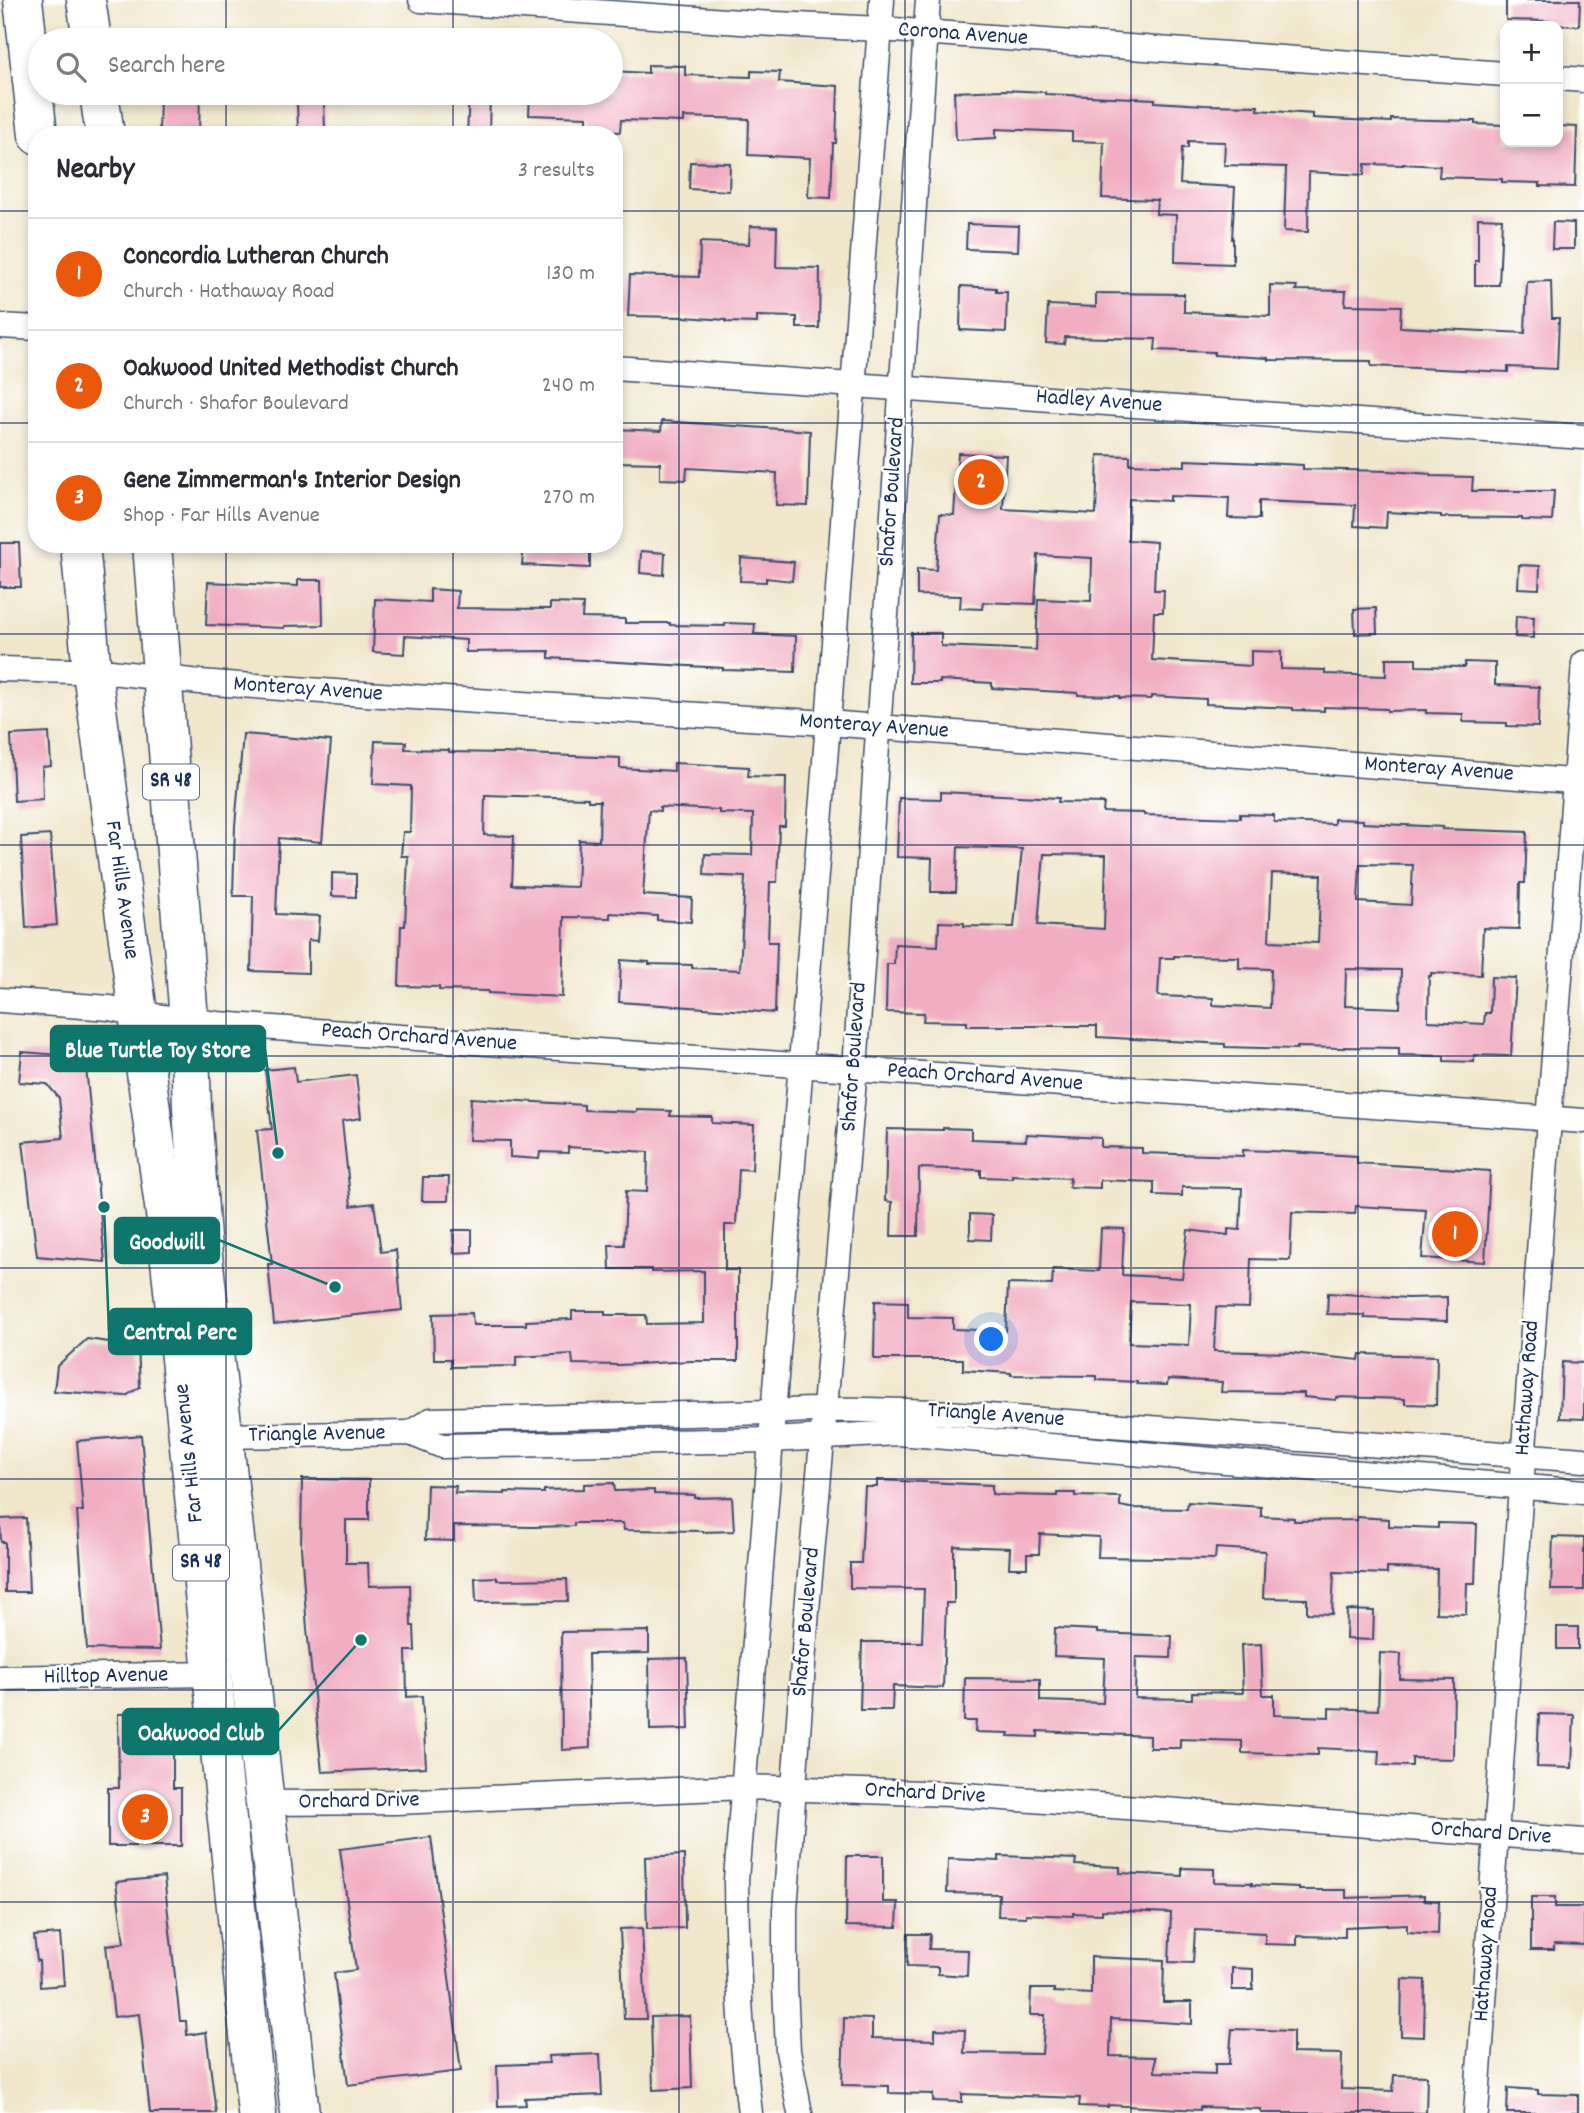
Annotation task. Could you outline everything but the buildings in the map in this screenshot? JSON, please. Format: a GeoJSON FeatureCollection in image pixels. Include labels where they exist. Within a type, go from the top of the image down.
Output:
{"type":"FeatureCollection","features":[{"type":"Feature","properties":{"kind":"main road"},"geometry":{"type":"LineString","coordinates":[[23,0],[28,45]]}},
{"type":"Feature","properties":{"kind":"main road"},"geometry":{"type":"LineString","coordinates":[[86,0],[90,28]]}},
{"type":"Feature","properties":{"kind":"main road"},"geometry":{"type":"LineString","coordinates":[[35,105],[37,126]]}},
{"type":"Feature","properties":{"kind":"main road"},"geometry":{"type":"LineString","coordinates":[[101,105],[104,126]]}},
{"type":"Feature","properties":{"kind":"main road","name":"Far Hills Avenue"},"geometry":{"type":"LineString","coordinates":[[80,553],[92,672],[166,1221],[257,2113]]}},
{"type":"Feature","properties":{"kind":"main road","name":"Far Hills Avenue"},"geometry":{"type":"LineString","coordinates":[[153,553],[163,678],[204,1022],[192,1109],[201,1238],[300,2113]]}},
{"type":"Feature","properties":{"kind":"street","name":"Corona Avenue"},"geometry":{"type":"LineString","coordinates":[[421,0],[880,29],[1500,74]]}},
{"type":"Feature","properties":{"kind":"street","name":"Shafor Boulevard"},"geometry":{"type":"LineString","coordinates":[[750,2113],[742,2052],[737,1977],[736,1880],[828,723],[882,0]]}},
{"type":"Feature","properties":{"kind":"street","name":"Shafor Boulevard"},"geometry":{"type":"LineString","coordinates":[[800,2113],[788,2051],[785,1910],[855,1069],[928,0]]}},
{"type":"Feature","properties":{"kind":"street"},"geometry":{"type":"LineString","coordinates":[[1563,78],[1584,80]]}},
{"type":"Feature","properties":{"kind":"street"},"geometry":{"type":"LineString","coordinates":[[0,326],[28,328]]}},
{"type":"Feature","properties":{"kind":"street","name":"Hadley Avenue"},"geometry":{"type":"LineString","coordinates":[[623,369],[1584,437]]}},
{"type":"Feature","properties":{"kind":"street","name":"Hathaway Road"},"geometry":{"type":"LineString","coordinates":[[1476,2113],[1549,1118],[1579,781],[1584,663]]}},
{"type":"Feature","properties":{"kind":"street","name":"Monteray Avenue"},"geometry":{"type":"LineString","coordinates":[[0,668],[111,672],[349,693],[828,723],[1579,781]]}},
{"type":"Feature","properties":{"kind":"street","name":"Peach Orchard Avenue"},"geometry":{"type":"LineString","coordinates":[[0,1000],[110,1008],[204,1022],[1584,1121]]}},
{"type":"Feature","properties":{"kind":"street","name":"Triangle Avenue"},"geometry":{"type":"LineString","coordinates":[[410,1433],[431,1420],[825,1409],[934,1412],[1584,1460]]}},
{"type":"Feature","properties":{"kind":"street"},"geometry":{"type":"LineString","coordinates":[[1162,1456],[1164,1429]]}},
{"type":"Feature","properties":{"kind":"street","name":"Triangle Avenue"},"geometry":{"type":"LineString","coordinates":[[224,1436],[410,1433],[442,1446],[770,1440],[899,1433],[1584,1492]]}},
{"type":"Feature","properties":{"kind":"street","name":"Hilltop Avenue"},"geometry":{"type":"LineString","coordinates":[[0,1678],[212,1674]]}},
{"type":"Feature","properties":{"kind":"street","name":"Orchard Drive"},"geometry":{"type":"LineString","coordinates":[[266,1803],[396,1802],[744,1787],[950,1794],[1584,1841]]}},
{"type":"Feature","properties":{"kind":"place","name":"Oakwood United Methodist Church"},"geometry":{"type":"Point","coordinates":[981,482]}},
{"type":"Feature","properties":{"kind":"place","name":"Blue Turtle Toy Store"},"geometry":{"type":"Point","coordinates":[278,1153]}},
{"type":"Feature","properties":{"kind":"place","name":"Central Perc"},"geometry":{"type":"Point","coordinates":[104,1207]}},
{"type":"Feature","properties":{"kind":"place","name":"Concordia Lutheran Church"},"geometry":{"type":"Point","coordinates":[1455,1234]}},
{"type":"Feature","properties":{"kind":"place","name":"Goodwill"},"geometry":{"type":"Point","coordinates":[335,1287]}},
{"type":"Feature","properties":{"kind":"place","name":"Oakwood Club"},"geometry":{"type":"Point","coordinates":[361,1640]}},
{"type":"Feature","properties":{"kind":"place","name":"Gene Zimmerman's Interior Design"},"geometry":{"type":"Point","coordinates":[145,1817]}}]}
